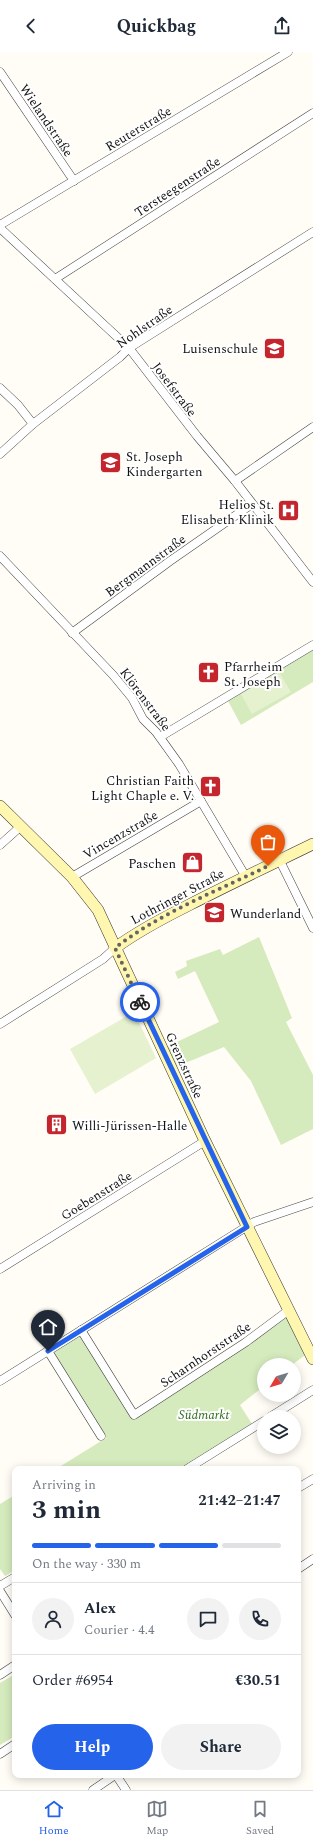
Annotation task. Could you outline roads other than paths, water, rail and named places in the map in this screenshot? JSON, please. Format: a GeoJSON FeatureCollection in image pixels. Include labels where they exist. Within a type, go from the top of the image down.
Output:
{"type":"FeatureCollection","features":[{"type":"Feature","properties":{"kind":"street","name":"Reuterstraße"},"geometry":{"type":"LineString","coordinates":[[0,226],[288,52]]}},
{"type":"Feature","properties":{"kind":"street","name":"Wielandstraße"},"geometry":{"type":"LineString","coordinates":[[0,72],[74,181]]}},
{"type":"Feature","properties":{"kind":"street","name":"Tersteegenstraße"},"geometry":{"type":"LineString","coordinates":[[55,279],[313,113]]}},
{"type":"Feature","properties":{"kind":"street","name":"Josefstraße"},"geometry":{"type":"LineString","coordinates":[[0,226],[129,348],[313,582]]}},
{"type":"Feature","properties":{"kind":"street","name":"Nohlstraße"},"geometry":{"type":"LineString","coordinates":[[0,454],[33,424],[120,357],[129,348],[312,235]]}},
{"type":"Feature","properties":{"kind":"street"},"geometry":{"type":"LineString","coordinates":[[0,388],[18,405],[33,424]]}},
{"type":"Feature","properties":{"kind":"street"},"geometry":{"type":"LineString","coordinates":[[235,481],[313,427]]}},
{"type":"Feature","properties":{"kind":"street","name":"Bergmannstraße"},"geometry":{"type":"LineString","coordinates":[[72,633],[148,577],[252,504]]}},
{"type":"Feature","properties":{"kind":"street","name":"Klörenstraße"},"geometry":{"type":"LineString","coordinates":[[0,556],[123,686],[132,698],[143,718],[160,737],[179,764],[246,877]]}},
{"type":"Feature","properties":{"kind":"street"},"geometry":{"type":"LineString","coordinates":[[160,737],[313,645]]}},
{"type":"Feature","properties":{"kind":"street","name":"Vincenzstraße"},"geometry":{"type":"LineString","coordinates":[[72,877],[201,801]]}},
{"type":"Feature","properties":{"kind":"street","name":"Grenzstraße"},"geometry":{"type":"LineString","coordinates":[[0,806],[72,877],[98,910],[205,1141],[313,1359]]}},
{"type":"Feature","properties":{"kind":"street"},"geometry":{"type":"LineString","coordinates":[[0,845],[20,827]]}},
{"type":"Feature","properties":{"kind":"street","name":"Lothringer Straße"},"geometry":{"type":"LineString","coordinates":[[0,1024],[103,959],[132,935],[159,920],[313,844]]}},
{"type":"Feature","properties":{"kind":"street"},"geometry":{"type":"LineString","coordinates":[[280,860],[313,928]]}},
{"type":"Feature","properties":{"kind":"street","name":"Goebenstraße"},"geometry":{"type":"LineString","coordinates":[[0,1269],[205,1141]]}},
{"type":"Feature","properties":{"kind":"street"},"geometry":{"type":"LineString","coordinates":[[0,1381],[260,1219],[313,1202]]}},
{"type":"Feature","properties":{"kind":"street","name":"Scharnhorststraße"},"geometry":{"type":"LineString","coordinates":[[82,1330],[134,1415],[240,1347],[289,1310]]}},
{"type":"Feature","properties":{"kind":"street"},"geometry":{"type":"LineString","coordinates":[[48,1351],[101,1436]]}},
{"type":"Feature","properties":{"kind":"street"},"geometry":{"type":"LineString","coordinates":[[281,1410],[313,1390]]}},
{"type":"Feature","properties":{"kind":"street"},"geometry":{"type":"LineString","coordinates":[[192,1466],[257,1425]]}},
{"type":"Feature","properties":{"kind":"street"},"geometry":{"type":"LineString","coordinates":[[301,1486],[313,1479]]}},
{"type":"Feature","properties":{"kind":"street"},"geometry":{"type":"LineString","coordinates":[[301,1567],[313,1559]]}},
{"type":"Feature","properties":{"kind":"street"},"geometry":{"type":"LineString","coordinates":[[0,1586],[12,1579]]}},
{"type":"Feature","properties":{"kind":"street"},"geometry":{"type":"LineString","coordinates":[[0,1591],[12,1610]]}},
{"type":"Feature","properties":{"kind":"street"},"geometry":{"type":"LineString","coordinates":[[0,1675],[12,1667]]}},
{"type":"Feature","properties":{"kind":"street"},"geometry":{"type":"LineString","coordinates":[[0,1754],[12,1746]]}},
{"type":"Feature","properties":{"kind":"street"},"geometry":{"type":"LineString","coordinates":[[93,1790],[111,1778]]}},
{"type":"Feature","properties":{"kind":"street"},"geometry":{"type":"LineString","coordinates":[[118,1778],[126,1790]]}},
{"type":"Feature","properties":{"kind":"place","name":"Luisenschule"},"geometry":{"type":"Point","coordinates":[274,348]}},
{"type":"Feature","properties":{"kind":"place","name":"St. Joseph Kindergarten"},"geometry":{"type":"Point","coordinates":[111,463]}},
{"type":"Feature","properties":{"kind":"place","name":"Helios St. Elisabeth Klinik"},"geometry":{"type":"Point","coordinates":[289,511]}},
{"type":"Feature","properties":{"kind":"place","name":"Pfarrheim St. Joseph"},"geometry":{"type":"Point","coordinates":[208,673]}},
{"type":"Feature","properties":{"kind":"place","name":"Christian Faith Light Chaple e. V."},"geometry":{"type":"Point","coordinates":[210,787]}},
{"type":"Feature","properties":{"kind":"place","name":"Paschen"},"geometry":{"type":"Point","coordinates":[192,863]}},
{"type":"Feature","properties":{"kind":"place","name":"Wunderland"},"geometry":{"type":"Point","coordinates":[215,913]}},
{"type":"Feature","properties":{"kind":"place","name":"Willi-Jürissen-Halle"},"geometry":{"type":"Point","coordinates":[56,1125]}},
{"type":"Feature","properties":{"kind":"park label","name":"Südmarkt"},"geometry":{"type":"Point","coordinates":[204,1414]}}]}
